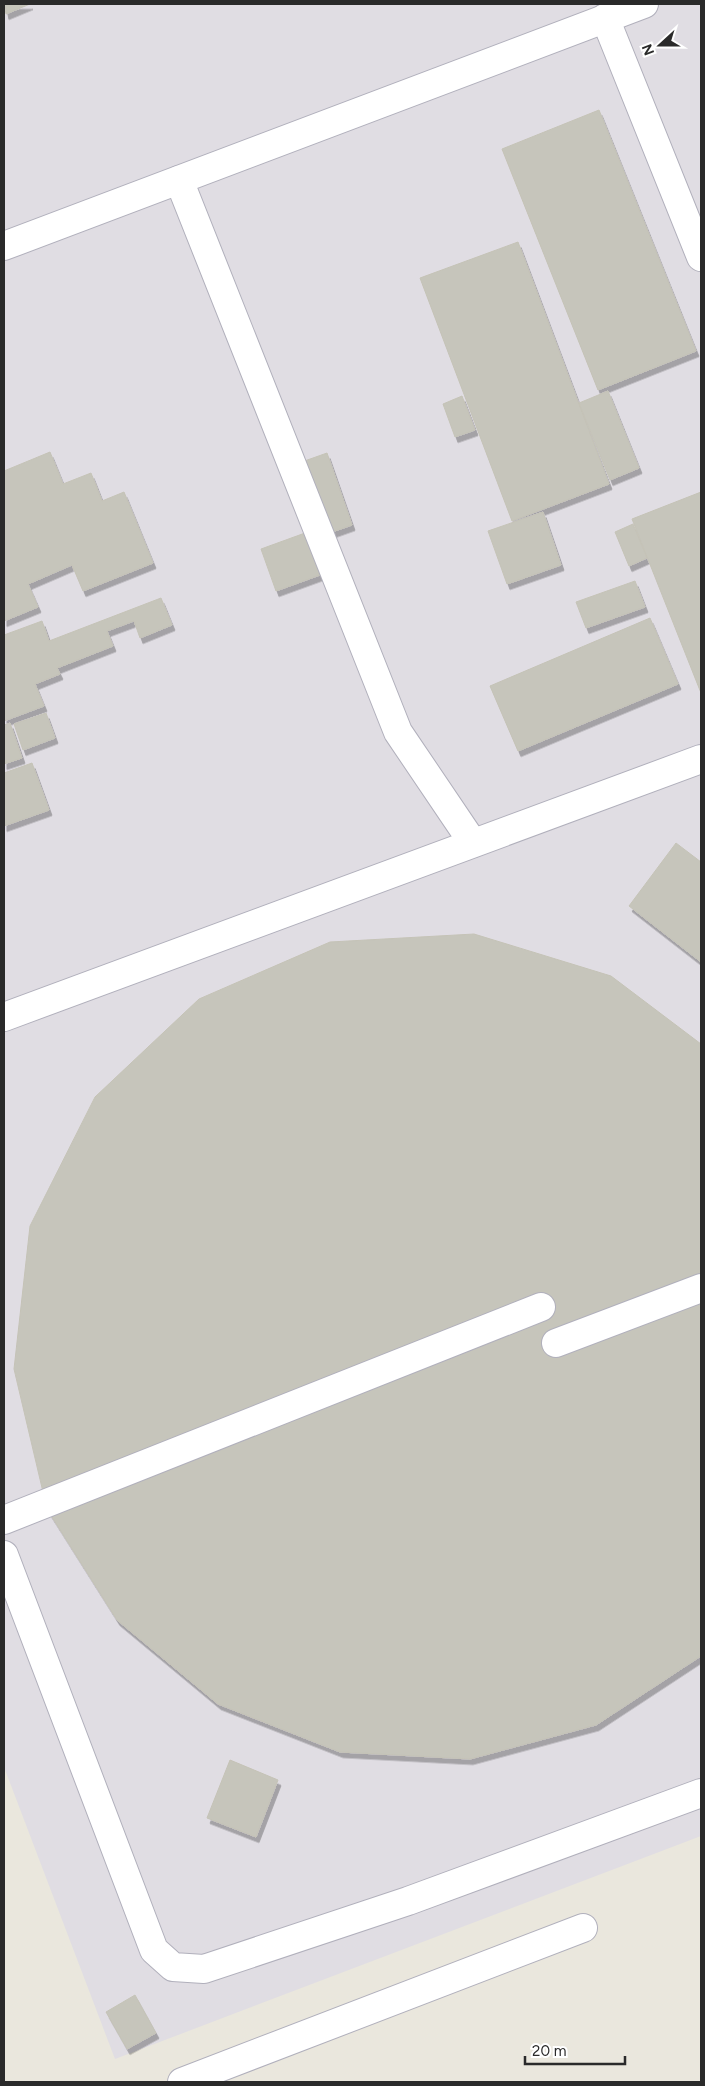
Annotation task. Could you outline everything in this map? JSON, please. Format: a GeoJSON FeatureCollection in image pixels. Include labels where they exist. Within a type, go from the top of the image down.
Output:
{"type":"FeatureCollection","features":[{"type":"Feature","properties":{"kind":"street"},"geometry":{"type":"LineString","coordinates":[[4,246],[644,4]]}},
{"type":"Feature","properties":{"kind":"street"},"geometry":{"type":"LineString","coordinates":[[605,18],[701,257]]}},
{"type":"Feature","properties":{"kind":"street"},"geometry":{"type":"LineString","coordinates":[[179,180],[398,732],[473,843]]}},
{"type":"Feature","properties":{"kind":"street"},"geometry":{"type":"LineString","coordinates":[[4,1016],[701,758]]}},
{"type":"Feature","properties":{"kind":"street"},"geometry":{"type":"LineString","coordinates":[[556,1343],[701,1288]]}},
{"type":"Feature","properties":{"kind":"street"},"geometry":{"type":"LineString","coordinates":[[4,1520],[541,1307]]}},
{"type":"Feature","properties":{"kind":"street"},"geometry":{"type":"LineString","coordinates":[[4,1555],[154,1950],[173,1967],[204,1969],[408,1901],[701,1793]]}},
{"type":"Feature","properties":{"kind":"street"},"geometry":{"type":"LineString","coordinates":[[182,2082],[583,1928]]}},
{"type":"Feature","properties":{"kind":"shaded area"},"geometry":{"type":"Polygon","coordinates":[[[4,4],[701,4],[701,1836],[115,2059],[4,1767],[4,4]]]}},
{"type":"Feature","properties":{"kind":"building"},"geometry":{"type":"Polygon","coordinates":[[[4,4],[30,4],[6,14],[4,4]]]}},
{"type":"Feature","properties":{"kind":"building"},"geometry":{"type":"Polygon","coordinates":[[[599,110],[696,351],[598,390],[502,149],[599,110]]]}},
{"type":"Feature","properties":{"kind":"building"},"geometry":{"type":"Polygon","coordinates":[[[518,242],[609,484],[512,521],[420,278],[518,242]]]}},
{"type":"Feature","properties":{"kind":"building"},"geometry":{"type":"Polygon","coordinates":[[[608,391],[639,468],[610,480],[579,403],[608,391]]]}},
{"type":"Feature","properties":{"kind":"building"},"geometry":{"type":"Polygon","coordinates":[[[462,396],[475,430],[455,437],[443,404],[462,396]]]}},
{"type":"Feature","properties":{"kind":"building"},"geometry":{"type":"Polygon","coordinates":[[[50,452],[63,484],[91,473],[102,501],[124,492],[153,563],[83,591],[72,565],[28,584],[38,607],[4,621],[4,471],[50,452]]]}},
{"type":"Feature","properties":{"kind":"building"},"geometry":{"type":"Polygon","coordinates":[[[327,453],[352,525],[321,536],[296,464],[327,453]]]}},
{"type":"Feature","properties":{"kind":"building"},"geometry":{"type":"Polygon","coordinates":[[[701,492],[701,693],[632,519],[701,492]]]}},
{"type":"Feature","properties":{"kind":"building"},"geometry":{"type":"Polygon","coordinates":[[[543,512],[561,565],[507,584],[488,531],[543,512]]]}},
{"type":"Feature","properties":{"kind":"building"},"geometry":{"type":"Polygon","coordinates":[[[633,524],[647,558],[629,566],[615,532],[633,524]]]}},
{"type":"Feature","properties":{"kind":"building"},"geometry":{"type":"Polygon","coordinates":[[[305,533],[320,575],[276,591],[261,549],[305,533]]]}},
{"type":"Feature","properties":{"kind":"building"},"geometry":{"type":"Polygon","coordinates":[[[635,581],[645,607],[586,628],[576,602],[635,581]]]}},
{"type":"Feature","properties":{"kind":"building"},"geometry":{"type":"Polygon","coordinates":[[[161,598],[172,625],[140,638],[134,621],[107,631],[113,646],[57,668],[60,674],[35,684],[44,706],[4,721],[4,635],[42,621],[49,641],[161,598]]]}},
{"type":"Feature","properties":{"kind":"building"},"geometry":{"type":"Polygon","coordinates":[[[650,618],[678,684],[518,751],[490,686],[650,618]]]}},
{"type":"Feature","properties":{"kind":"building"},"geometry":{"type":"Polygon","coordinates":[[[46,713],[55,738],[23,750],[14,724],[46,713]]]}},
{"type":"Feature","properties":{"kind":"building"},"geometry":{"type":"Polygon","coordinates":[[[10,723],[22,758],[4,764],[4,725],[10,723]]]}},
{"type":"Feature","properties":{"kind":"building"},"geometry":{"type":"Polygon","coordinates":[[[32,763],[49,810],[4,826],[4,773],[32,763]]]}},
{"type":"Feature","properties":{"kind":"building"},"geometry":{"type":"Polygon","coordinates":[[[676,843],[701,862],[701,962],[629,906],[676,843]]]}},
{"type":"Feature","properties":{"kind":"building"},"geometry":{"type":"Polygon","coordinates":[[[474,934],[611,976],[701,1044],[701,1656],[596,1725],[470,1759],[340,1752],[218,1704],[117,1620],[47,1509],[14,1369],[30,1226],[95,1097],[199,999],[330,942],[474,934]]]}},
{"type":"Feature","properties":{"kind":"building"},"geometry":{"type":"Polygon","coordinates":[[[230,1760],[278,1780],[256,1837],[207,1818],[230,1760]]]}},
{"type":"Feature","properties":{"kind":"building"},"geometry":{"type":"Polygon","coordinates":[[[135,1995],[156,2033],[127,2049],[106,2012],[135,1995]]]}}]}
